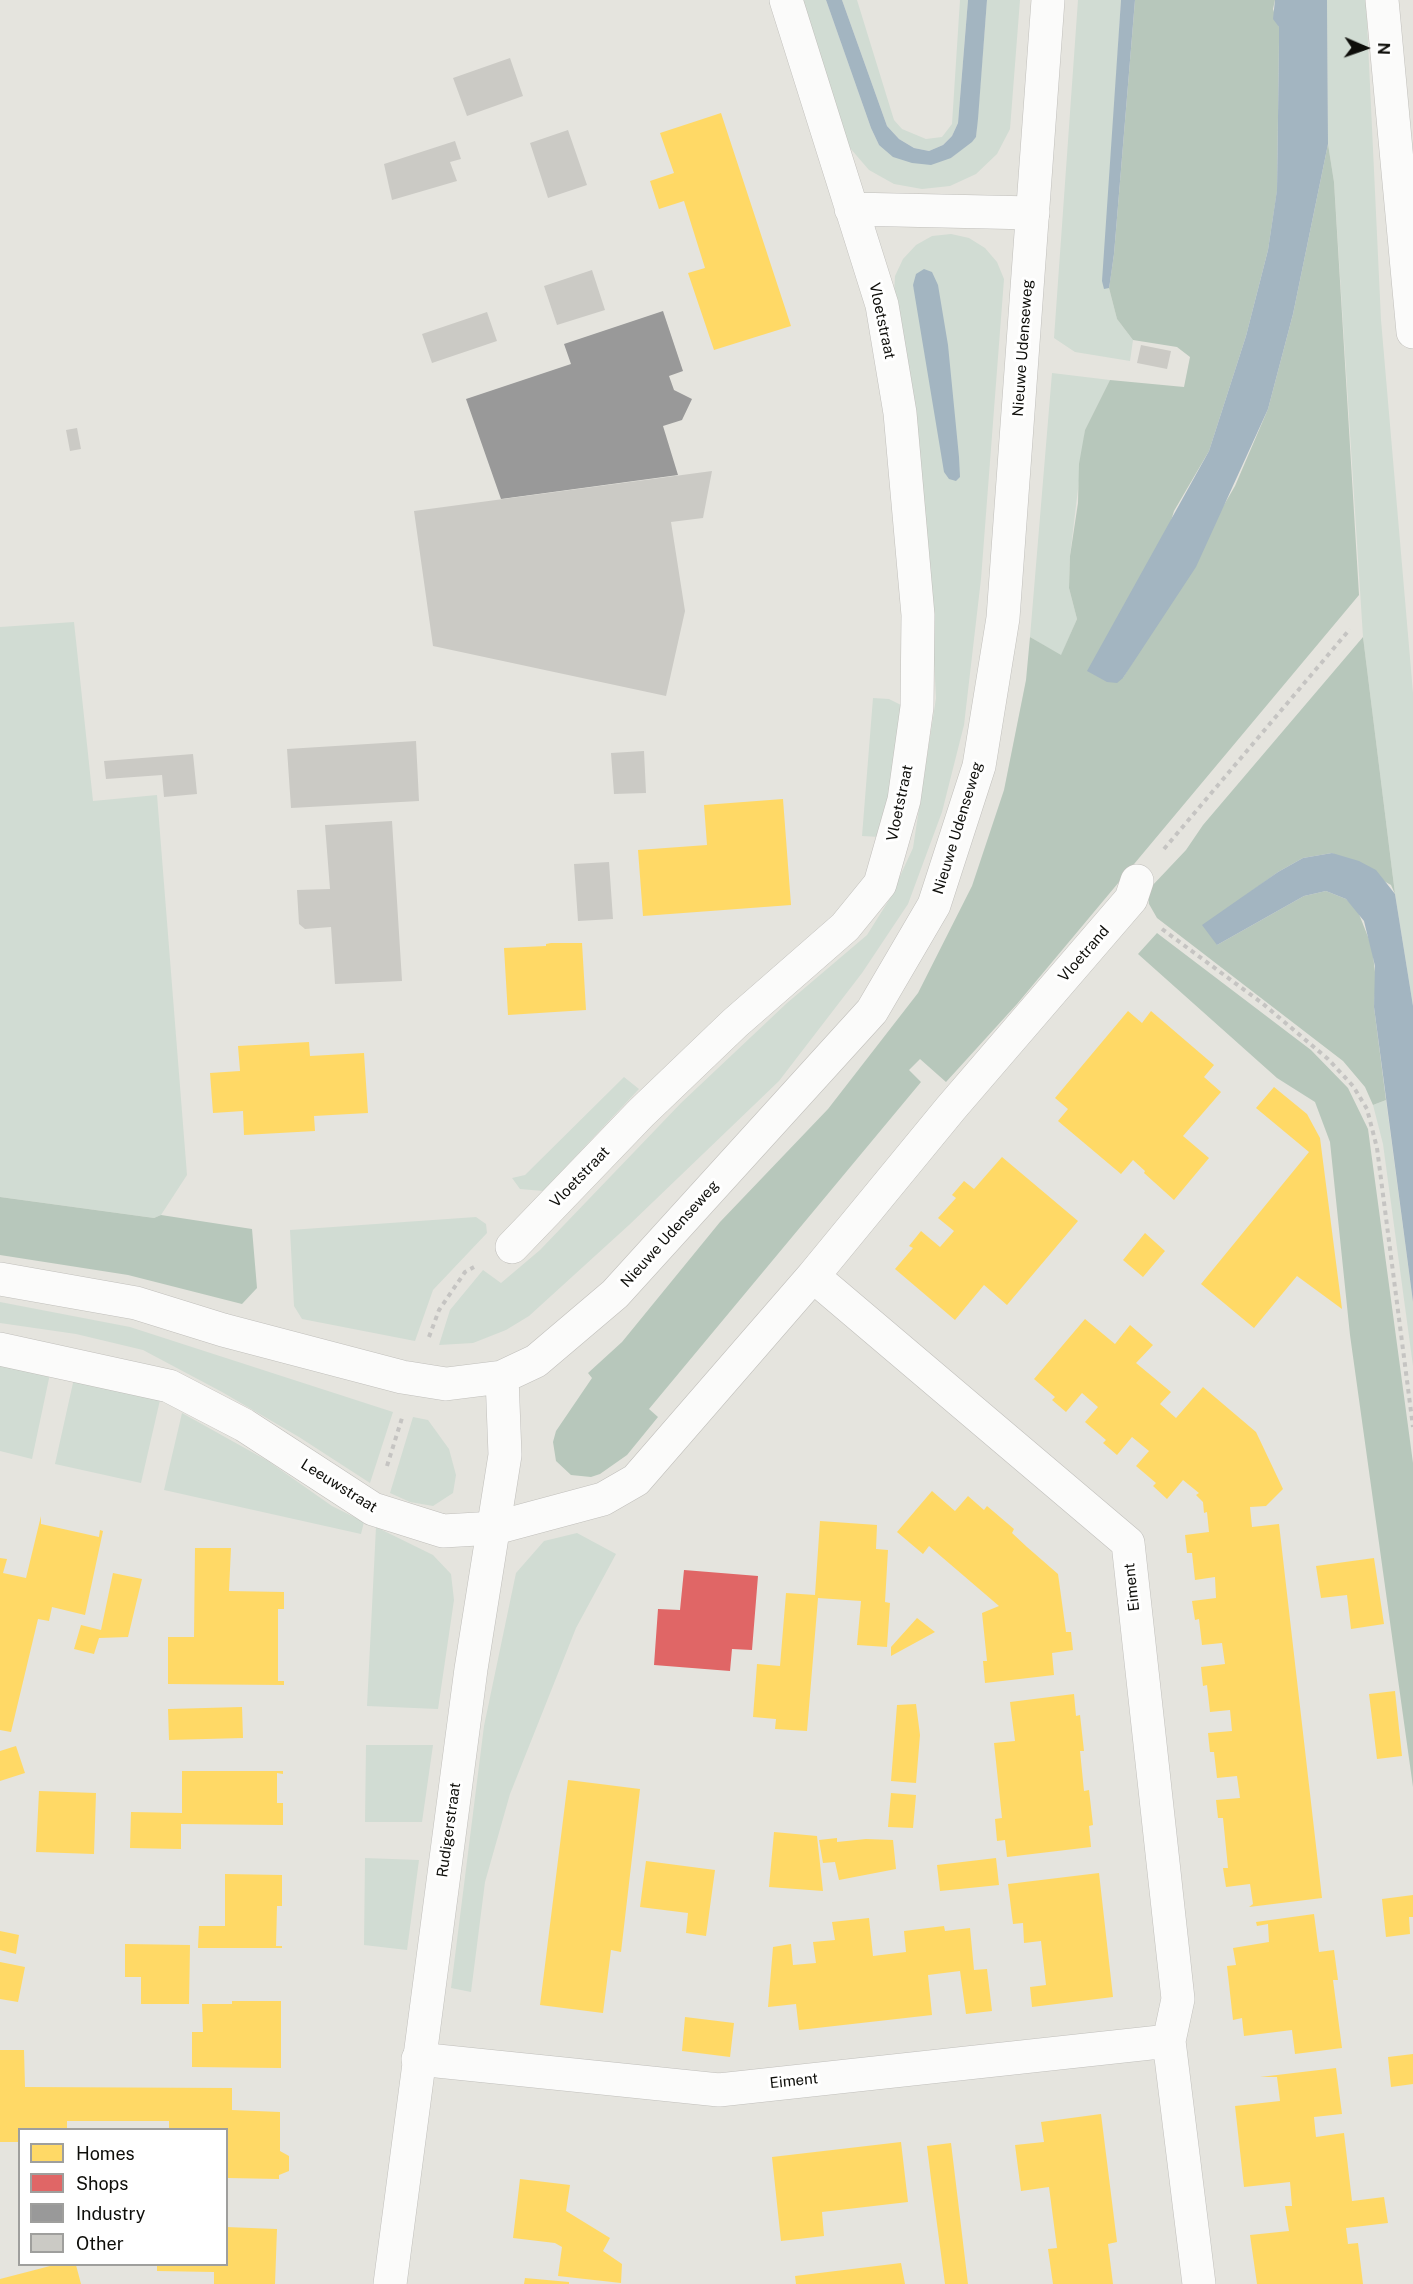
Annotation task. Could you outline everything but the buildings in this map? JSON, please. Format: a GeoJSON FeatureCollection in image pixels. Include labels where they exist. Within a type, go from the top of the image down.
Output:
{"type":"FeatureCollection","features":[{"type":"Feature","properties":{"kind":"street","name":"Vloetstraat"},"geometry":{"type":"LineString","coordinates":[[512,1247],[692,1064],[845,927],[880,884],[904,800],[917,707],[918,615],[910,508],[897,392],[882,304],[786,0]]}},
{"type":"Feature","properties":{"kind":"street","name":"Nieuwe Udenseweg"},"geometry":{"type":"LineString","coordinates":[[502,1377],[536,1362],[615,1294],[872,1011],[934,905],[979,766],[1003,618],[1048,0]]}},
{"type":"Feature","properties":{"kind":"street"},"geometry":{"type":"LineString","coordinates":[[1383,0],[1413,332]]}},
{"type":"Feature","properties":{"kind":"street"},"geometry":{"type":"LineString","coordinates":[[851,210],[1033,213]]}},
{"type":"Feature","properties":{"kind":"street","name":"Vloetrand"},"geometry":{"type":"LineString","coordinates":[[813,1276],[1134,890]]}},
{"type":"Feature","properties":{"kind":"street","name":"Leeuwstraat"},"geometry":{"type":"LineString","coordinates":[[0,1348],[169,1386],[244,1425],[373,1509],[443,1531],[495,1528],[603,1499],[636,1480],[813,1276]]}},
{"type":"Feature","properties":{"kind":"street","name":"Eiment"},"geometry":{"type":"LineString","coordinates":[[813,1276],[1128,1543],[1178,1999],[1169,2041],[1199,2284]]}},
{"type":"Feature","properties":{"kind":"street"},"geometry":{"type":"LineString","coordinates":[[0,1278],[136,1303],[223,1330],[402,1377],[446,1384],[502,1377]]}},
{"type":"Feature","properties":{"kind":"street","name":"Rudigerstraat"},"geometry":{"type":"LineString","coordinates":[[390,2284],[471,1669],[505,1455],[502,1377]]}},
{"type":"Feature","properties":{"kind":"street","name":"Eiment"},"geometry":{"type":"LineString","coordinates":[[418,2060],[719,2090],[1169,2041]]}},
{"type":"Feature","properties":{"kind":"path"},"geometry":{"type":"LineString","coordinates":[[1350,629],[1134,890],[1153,923],[1262,1003],[1328,1059],[1353,1086],[1367,1109],[1377,1148],[1413,1427]]}},
{"type":"Feature","properties":{"kind":"shaded area"},"geometry":{"type":"Polygon","coordinates":[[[798,0],[826,0],[879,145],[951,158],[976,137],[987,0],[1020,0],[1010,129],[997,154],[976,174],[950,186],[922,189],[894,184],[869,170],[850,148],[798,0]]]}},
{"type":"Feature","properties":{"kind":"shaded area"},"geometry":{"type":"Polygon","coordinates":[[[842,0],[857,0],[894,120],[902,129],[926,139],[942,137],[952,124],[960,0],[968,0],[958,123],[952,136],[943,145],[929,151],[914,148],[899,139],[887,126],[842,0]]]}},
{"type":"Feature","properties":{"kind":"shaded area"},"geometry":{"type":"Polygon","coordinates":[[[1078,0],[1121,0],[1104,288],[1109,288],[1117,319],[1133,340],[1130,361],[1075,352],[1054,338],[1078,0]]]}},
{"type":"Feature","properties":{"kind":"shaded area"},"geometry":{"type":"Polygon","coordinates":[[[1327,0],[1366,0],[1381,320],[1413,693],[1413,1006],[1395,894],[1363,637],[1334,182],[1328,144],[1327,0]]]}},
{"type":"Feature","properties":{"kind":"shaded area"},"geometry":{"type":"Polygon","coordinates":[[[951,234],[969,238],[985,248],[997,262],[1004,279],[981,579],[964,725],[942,812],[908,904],[862,973],[779,1081],[629,1225],[529,1316],[506,1330],[473,1343],[439,1345],[450,1310],[483,1270],[501,1283],[540,1250],[681,1103],[787,1003],[867,935],[889,900],[913,848],[936,698],[931,601],[894,294],[895,276],[903,259],[916,245],[932,236],[951,234]],[[932,272],[913,285],[917,301],[932,272]]]}},
{"type":"Feature","properties":{"kind":"shaded area"},"geometry":{"type":"Polygon","coordinates":[[[1052,373],[1110,380],[1085,430],[1070,556],[1069,588],[1077,619],[1061,656],[1030,637],[1052,373]]]}},
{"type":"Feature","properties":{"kind":"shaded area"},"geometry":{"type":"Polygon","coordinates":[[[74,622],[93,801],[157,795],[187,1175],[161,1215],[154,1218],[0,1197],[0,627],[74,622]]]}},
{"type":"Feature","properties":{"kind":"shaded area"},"geometry":{"type":"Polygon","coordinates":[[[873,698],[889,699],[903,706],[900,748],[880,837],[862,836],[873,698]]]}},
{"type":"Feature","properties":{"kind":"shaded area"},"geometry":{"type":"Polygon","coordinates":[[[624,1077],[639,1089],[543,1191],[520,1189],[512,1178],[525,1175],[624,1077]]]}},
{"type":"Feature","properties":{"kind":"shaded area"},"geometry":{"type":"Polygon","coordinates":[[[1386,1100],[1413,1302],[1413,1366],[1383,1144],[1373,1105],[1386,1100]]]}},
{"type":"Feature","properties":{"kind":"shaded area"},"geometry":{"type":"Polygon","coordinates":[[[476,1217],[486,1224],[487,1233],[433,1290],[415,1341],[302,1319],[294,1306],[290,1230],[476,1217]]]}},
{"type":"Feature","properties":{"kind":"shaded area"},"geometry":{"type":"Polygon","coordinates":[[[0,1302],[130,1327],[393,1412],[370,1483],[299,1437],[143,1350],[76,1334],[0,1323],[0,1302]]]}},
{"type":"Feature","properties":{"kind":"shaded area"},"geometry":{"type":"Polygon","coordinates":[[[0,1360],[51,1369],[32,1459],[0,1451],[0,1360]]]}},
{"type":"Feature","properties":{"kind":"shaded area"},"geometry":{"type":"Polygon","coordinates":[[[75,1374],[160,1400],[141,1483],[55,1464],[75,1374]]]}},
{"type":"Feature","properties":{"kind":"shaded area"},"geometry":{"type":"Polygon","coordinates":[[[182,1413],[268,1461],[332,1506],[364,1522],[361,1534],[164,1490],[182,1413]]]}},
{"type":"Feature","properties":{"kind":"shaded area"},"geometry":{"type":"Polygon","coordinates":[[[413,1417],[428,1420],[449,1449],[456,1475],[453,1493],[433,1506],[410,1502],[390,1493],[413,1417]]]}},
{"type":"Feature","properties":{"kind":"shaded area"},"geometry":{"type":"Polygon","coordinates":[[[376,1527],[433,1555],[451,1574],[454,1600],[438,1709],[367,1706],[376,1527]]]}},
{"type":"Feature","properties":{"kind":"shaded area"},"geometry":{"type":"Polygon","coordinates":[[[577,1533],[616,1554],[576,1628],[510,1794],[485,1882],[471,1992],[451,1988],[484,1726],[516,1573],[544,1541],[577,1533]]]}},
{"type":"Feature","properties":{"kind":"shaded area"},"geometry":{"type":"Polygon","coordinates":[[[366,1745],[433,1745],[422,1822],[365,1822],[366,1745]]]}},
{"type":"Feature","properties":{"kind":"shaded area"},"geometry":{"type":"Polygon","coordinates":[[[365,1858],[419,1860],[407,1950],[364,1945],[365,1858]]]}},
{"type":"Feature","properties":{"kind":"green space"},"geometry":{"type":"Polygon","coordinates":[[[1135,0],[1275,0],[1273,9],[1279,27],[1277,191],[1268,250],[1246,336],[1209,451],[1174,511],[1123,678],[1235,486],[1268,409],[1293,314],[1328,144],[1334,182],[1359,595],[1017,1004],[946,1082],[920,1059],[909,1070],[921,1082],[649,1409],[658,1417],[627,1455],[600,1474],[591,1477],[571,1475],[556,1461],[553,1442],[556,1431],[592,1378],[588,1373],[622,1342],[720,1222],[828,1109],[918,993],[972,886],[1004,790],[1026,680],[1030,637],[1061,655],[1077,619],[1069,588],[1070,556],[1078,503],[1079,464],[1085,430],[1110,380],[1184,387],[1190,357],[1177,347],[1133,340],[1117,319],[1109,288],[1114,254],[1135,0]]]}},
{"type":"Feature","properties":{"kind":"green space"},"geometry":{"type":"Polygon","coordinates":[[[1363,637],[1395,894],[1391,885],[1332,853],[1303,858],[1278,872],[1215,918],[1217,945],[1304,896],[1326,891],[1346,899],[1357,909],[1372,947],[1376,980],[1374,1007],[1386,1100],[1373,1105],[1365,1087],[1343,1061],[1157,918],[1149,904],[1148,895],[1151,887],[1186,850],[1203,825],[1363,637]]]}},
{"type":"Feature","properties":{"kind":"green space"},"geometry":{"type":"Polygon","coordinates":[[[1157,933],[1311,1050],[1348,1088],[1368,1129],[1413,1463],[1413,1787],[1350,1335],[1330,1142],[1315,1102],[1277,1078],[1138,954],[1157,933]]]}},
{"type":"Feature","properties":{"kind":"green space"},"geometry":{"type":"Polygon","coordinates":[[[0,1197],[154,1218],[161,1215],[252,1229],[257,1288],[242,1304],[128,1275],[0,1255],[0,1197]]]}},
{"type":"Feature","properties":{"kind":"water"},"geometry":{"type":"Polygon","coordinates":[[[826,0],[842,0],[887,126],[899,139],[914,148],[929,151],[943,145],[952,136],[958,123],[968,0],[987,0],[978,119],[976,137],[972,142],[951,158],[931,165],[912,163],[893,157],[879,145],[826,0]]]}},
{"type":"Feature","properties":{"kind":"water"},"geometry":{"type":"Polygon","coordinates":[[[1121,0],[1135,0],[1114,254],[1109,288],[1104,289],[1102,281],[1121,0]]]}},
{"type":"Feature","properties":{"kind":"water"},"geometry":{"type":"Polygon","coordinates":[[[1275,0],[1327,0],[1328,144],[1293,314],[1268,409],[1196,567],[1123,678],[1117,683],[1107,682],[1087,671],[1209,451],[1246,336],[1268,250],[1277,190],[1279,27],[1273,19],[1275,0]]]}},
{"type":"Feature","properties":{"kind":"water"},"geometry":{"type":"Polygon","coordinates":[[[924,269],[932,272],[938,285],[948,345],[959,457],[960,477],[956,481],[949,479],[944,472],[913,285],[916,274],[924,269]]]}},
{"type":"Feature","properties":{"kind":"water"},"geometry":{"type":"Polygon","coordinates":[[[1332,853],[1359,861],[1376,870],[1395,894],[1413,1006],[1413,1302],[1374,1007],[1375,966],[1364,921],[1346,899],[1326,891],[1304,896],[1217,945],[1202,925],[1278,872],[1303,858],[1332,853]]]}}]}
